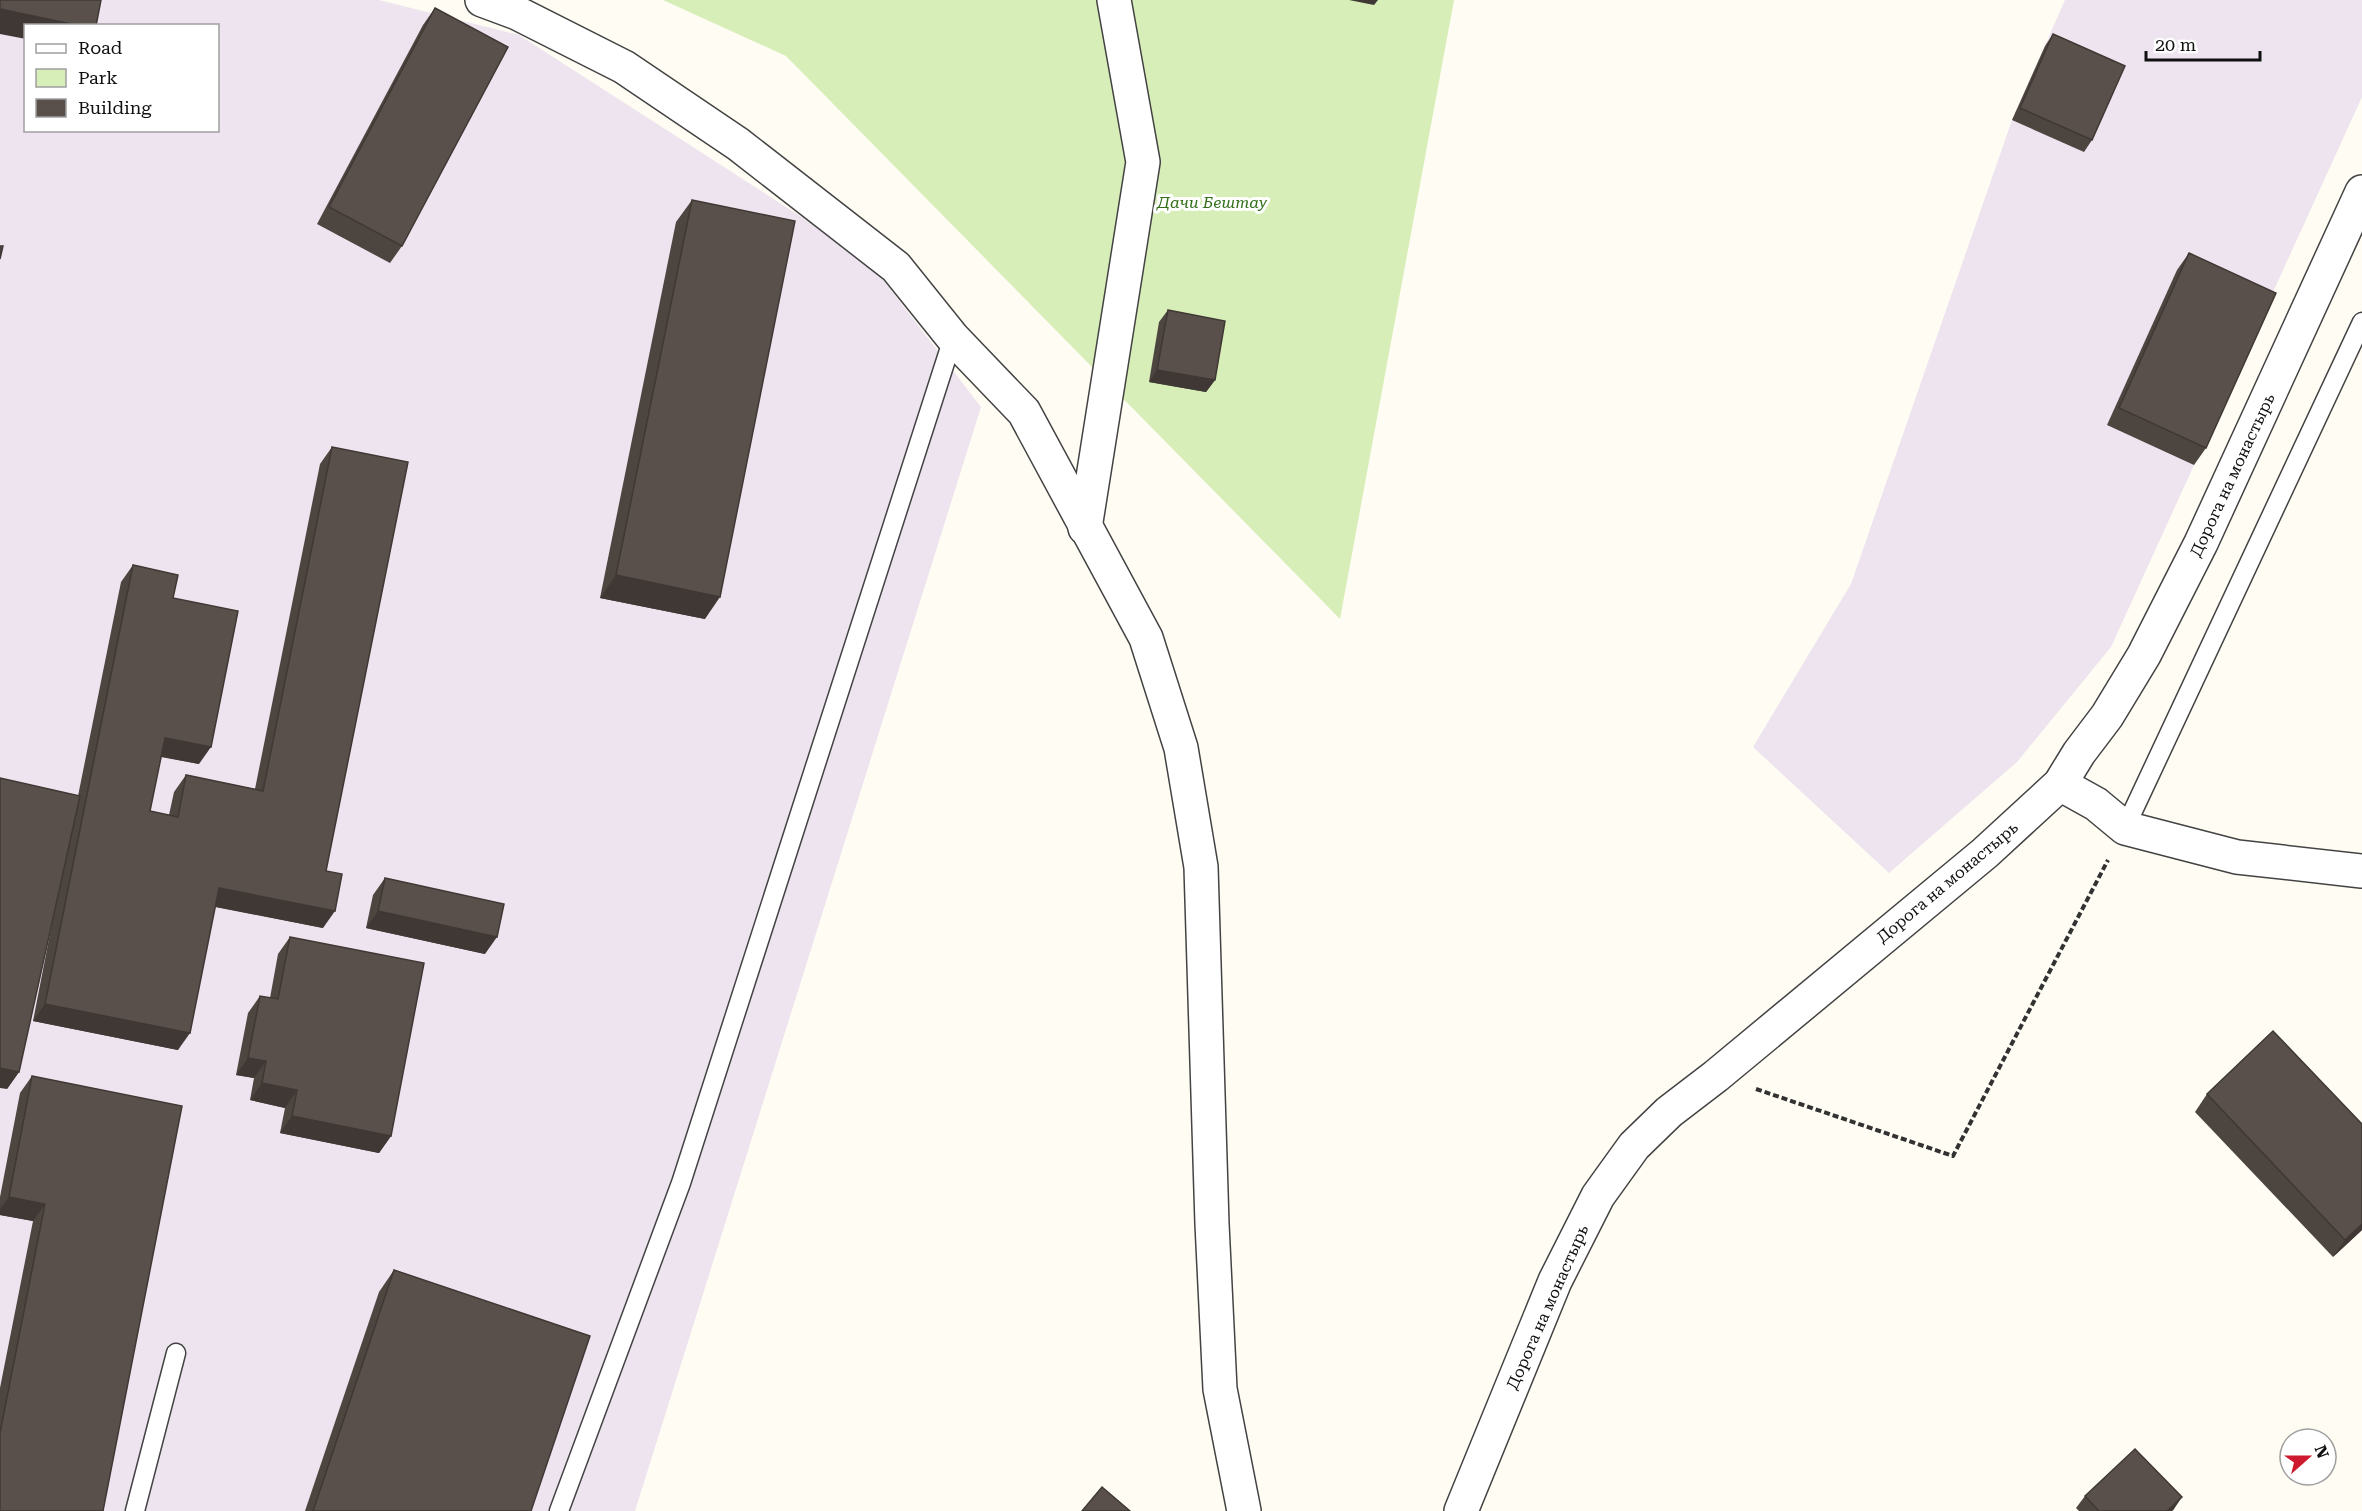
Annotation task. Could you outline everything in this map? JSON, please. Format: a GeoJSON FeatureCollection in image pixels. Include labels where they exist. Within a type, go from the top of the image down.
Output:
{"type":"FeatureCollection","features":[{"type":"Feature","properties":{"kind":"street"},"geometry":{"type":"LineString","coordinates":[[482,0],[517,13],[624,67],[738,144],[896,267],[953,338],[1024,412],[1146,638],[1181,748],[1201,867],[1220,1389],[1244,1511]]}},
{"type":"Feature","properties":{"kind":"street"},"geometry":{"type":"LineString","coordinates":[[1085,528],[1143,162],[1114,0]]}},
{"type":"Feature","properties":{"kind":"street","name":"Дорога на монастырь"},"geometry":{"type":"LineString","coordinates":[[1461,1511],[1555,1281],[1598,1196],[1634,1146],[1669,1112],[1716,1076],[1985,853],[2060,784],[2079,753],[2107,716],[2144,655],[2201,543],[2362,192]]}},
{"type":"Feature","properties":{"kind":"street"},"geometry":{"type":"LineString","coordinates":[[2060,784],[2096,804],[2125,828],[2237,857],[2362,871]]}},
{"type":"Feature","properties":{"kind":"lane"},"geometry":{"type":"LineString","coordinates":[[2125,828],[2362,322]]}},
{"type":"Feature","properties":{"kind":"lane"},"geometry":{"type":"LineString","coordinates":[[559,1511],[681,1183],[953,338]]}},
{"type":"Feature","properties":{"kind":"lane"},"geometry":{"type":"LineString","coordinates":[[135,1511],[176,1353]]}},
{"type":"Feature","properties":{"kind":"path"},"geometry":{"type":"LineString","coordinates":[[1716,1076],[1953,1156],[2125,828]]}},
{"type":"Feature","properties":{"kind":"shaded area"},"geometry":{"type":"Polygon","coordinates":[[[0,0],[379,0],[519,35],[867,259],[981,407],[635,1511],[0,1511],[0,0]]]}},
{"type":"Feature","properties":{"kind":"shaded area"},"geometry":{"type":"Polygon","coordinates":[[[2065,0],[2362,0],[2362,97],[2111,647],[2017,762],[1889,873],[1753,747],[1851,584],[2012,120],[2065,0]]]}},
{"type":"Feature","properties":{"kind":"green space","name":"Дачи Бештау"},"geometry":{"type":"Polygon","coordinates":[[[663,0],[1454,0],[1340,619],[786,56],[663,0]]]}},
{"type":"Feature","properties":{"kind":"building"},"geometry":{"type":"Polygon","coordinates":[[[0,0],[101,0],[96,24],[71,24],[0,9],[0,0]]]}},
{"type":"Feature","properties":{"kind":"building"},"geometry":{"type":"Polygon","coordinates":[[[435,8],[508,47],[402,246],[329,207],[435,8]]]}},
{"type":"Feature","properties":{"kind":"building"},"geometry":{"type":"Polygon","coordinates":[[[2053,34],[2125,66],[2092,140],[2020,108],[2053,34]]]}},
{"type":"Feature","properties":{"kind":"building"},"geometry":{"type":"Polygon","coordinates":[[[692,200],[795,221],[720,597],[616,575],[692,200]]]}},
{"type":"Feature","properties":{"kind":"building"},"geometry":{"type":"Polygon","coordinates":[[[2189,253],[2276,293],[2206,448],[2119,408],[2189,253]]]}},
{"type":"Feature","properties":{"kind":"building"},"geometry":{"type":"Polygon","coordinates":[[[1168,310],[1225,321],[1215,380],[1157,370],[1168,310]]]}},
{"type":"Feature","properties":{"kind":"building"},"geometry":{"type":"Polygon","coordinates":[[[332,447],[408,462],[326,871],[342,874],[335,911],[219,888],[190,1033],[45,1004],[133,565],[178,575],[173,598],[238,611],[211,747],[165,738],[150,811],[178,817],[186,775],[263,791],[332,447]]]}},
{"type":"Feature","properties":{"kind":"building"},"geometry":{"type":"Polygon","coordinates":[[[0,778],[80,796],[19,1072],[0,1068],[0,778]]]}},
{"type":"Feature","properties":{"kind":"building"},"geometry":{"type":"Polygon","coordinates":[[[385,878],[504,904],[497,937],[378,911],[385,878]]]}},
{"type":"Feature","properties":{"kind":"building"},"geometry":{"type":"Polygon","coordinates":[[[290,937],[424,963],[391,1136],[292,1116],[297,1090],[262,1083],[266,1061],[248,1058],[260,996],[278,999],[290,937]]]}},
{"type":"Feature","properties":{"kind":"building"},"geometry":{"type":"Polygon","coordinates":[[[2273,1031],[2362,1124],[2362,1224],[2345,1240],[2207,1094],[2273,1031]]]}},
{"type":"Feature","properties":{"kind":"building"},"geometry":{"type":"Polygon","coordinates":[[[32,1076],[182,1106],[103,1511],[0,1511],[0,1433],[45,1204],[9,1197],[32,1076]]]}},
{"type":"Feature","properties":{"kind":"building"},"geometry":{"type":"Polygon","coordinates":[[[394,1270],[590,1336],[531,1511],[313,1511],[394,1270]]]}},
{"type":"Feature","properties":{"kind":"building"},"geometry":{"type":"Polygon","coordinates":[[[2135,1449],[2182,1497],[2167,1511],[2099,1511],[2085,1496],[2135,1449]]]}},
{"type":"Feature","properties":{"kind":"building"},"geometry":{"type":"Polygon","coordinates":[[[1102,1487],[1130,1511],[1082,1511],[1102,1487]]]}}]}
